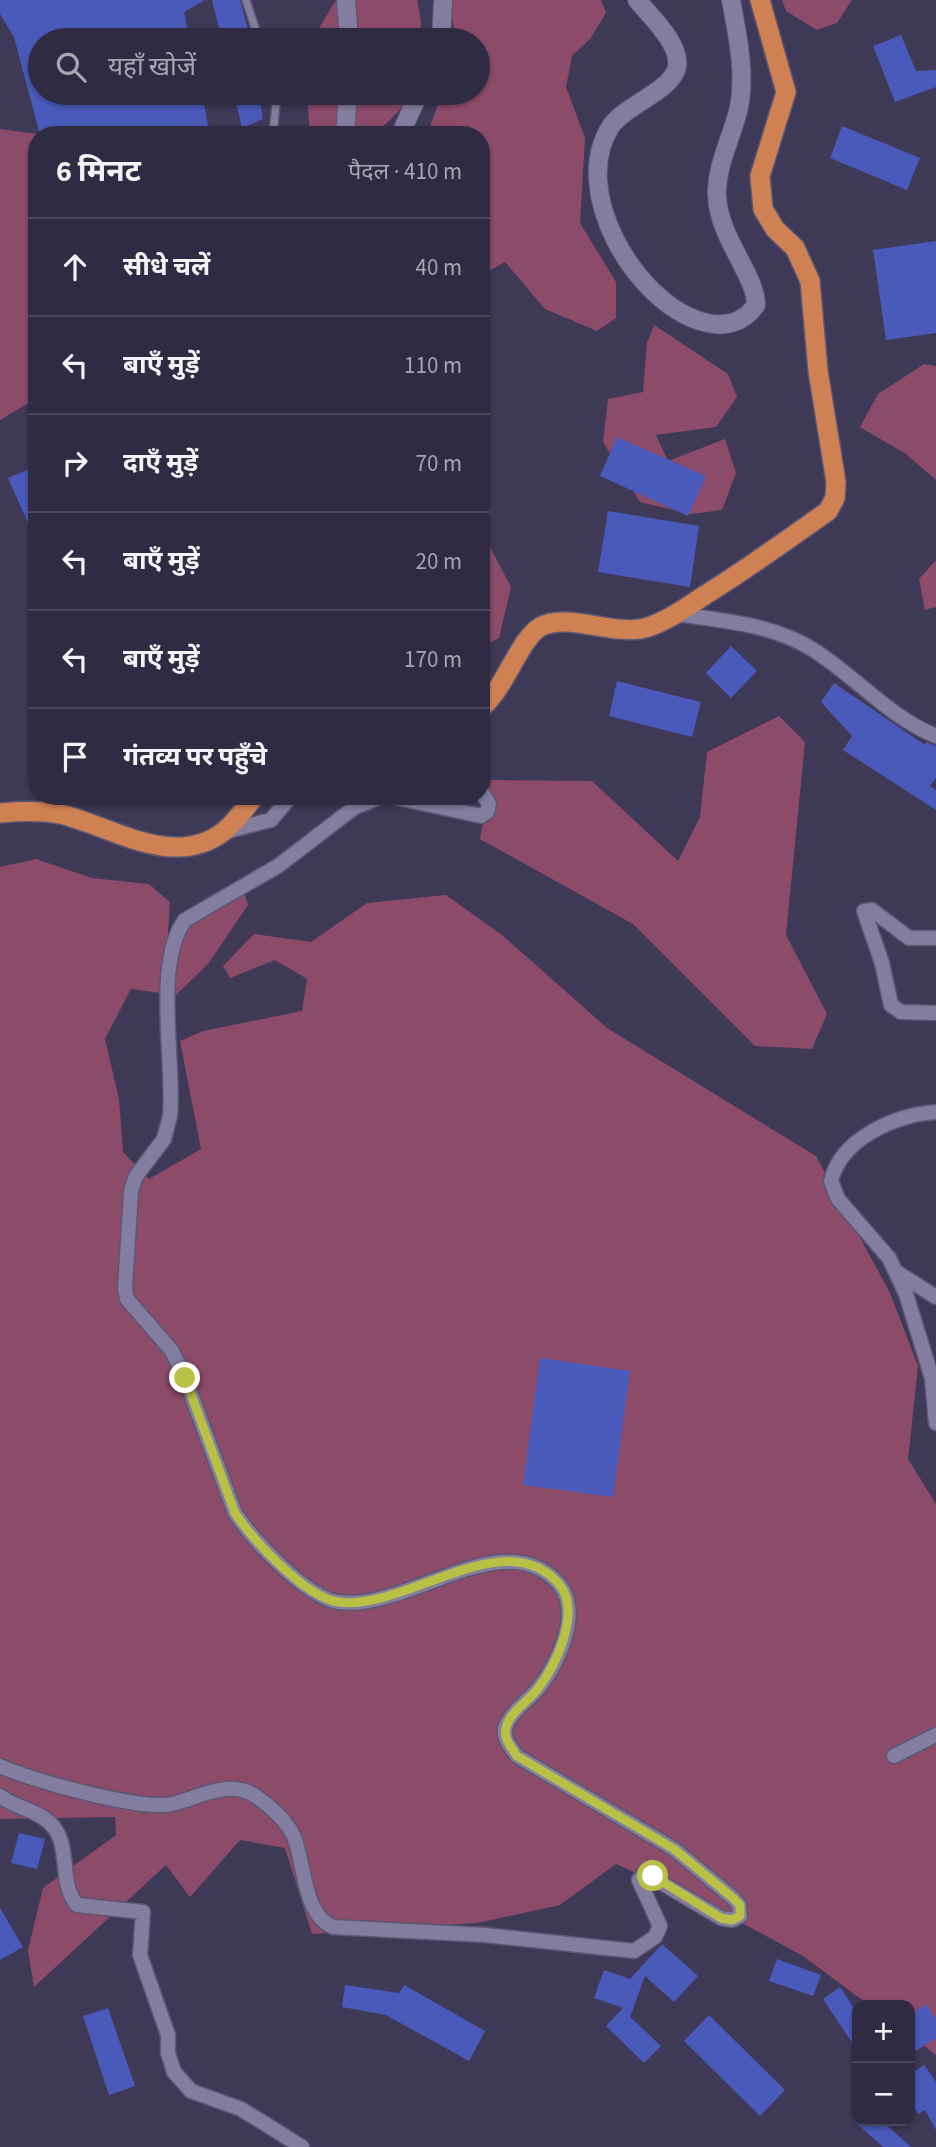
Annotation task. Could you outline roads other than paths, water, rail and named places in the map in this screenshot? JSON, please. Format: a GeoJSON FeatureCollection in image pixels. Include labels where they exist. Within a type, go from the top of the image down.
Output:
{"type":"FeatureCollection","features":[{"type":"Feature","properties":{"kind":"highway"},"geometry":{"type":"LineString","coordinates":[[490,697],[507,677],[527,638],[541,627],[557,622],[629,631],[647,627],[677,614],[828,511],[835,498],[836,482],[818,371],[810,281],[795,248],[775,229],[763,209],[760,176],[786,92],[760,0]]}},
{"type":"Feature","properties":{"kind":"highway"},"geometry":{"type":"LineString","coordinates":[[0,813],[29,810],[64,815],[159,847],[195,846],[222,832],[247,805]]}},
{"type":"Feature","properties":{"kind":"street"},"geometry":{"type":"LineString","coordinates":[[346,0],[348,28]]}},
{"type":"Feature","properties":{"kind":"street"},"geometry":{"type":"LineString","coordinates":[[442,28],[443,0]]}},
{"type":"Feature","properties":{"kind":"street"},"geometry":{"type":"LineString","coordinates":[[637,0],[666,35],[677,60],[677,68],[665,85],[624,111],[604,138],[596,173],[599,202],[609,227],[647,285],[665,304],[684,316],[711,325],[742,320],[756,305],[754,291],[729,243],[717,194],[739,105],[740,50],[731,0]]}},
{"type":"Feature","properties":{"kind":"street"},"geometry":{"type":"LineString","coordinates":[[346,126],[347,105]]}},
{"type":"Feature","properties":{"kind":"street"},"geometry":{"type":"LineString","coordinates":[[404,126],[414,105]]}},
{"type":"Feature","properties":{"kind":"street"},"geometry":{"type":"LineString","coordinates":[[677,614],[762,627],[790,637],[813,650],[916,726],[936,736]]}},
{"type":"Feature","properties":{"kind":"street"},"geometry":{"type":"LineString","coordinates":[[222,832],[271,820],[284,805]]}},
{"type":"Feature","properties":{"kind":"street"},"geometry":{"type":"LineString","coordinates":[[0,1766],[99,1795],[157,1805],[169,1805],[230,1788],[245,1790],[284,1819],[294,1836],[317,1913],[333,1927],[485,1935],[634,1951],[655,1937],[660,1926],[639,1880],[645,1873],[721,1918],[732,1920],[740,1916],[740,1905],[674,1849],[517,1756],[507,1742],[504,1730],[508,1722],[537,1690],[563,1644],[568,1610],[566,1595],[558,1583],[535,1566],[517,1560],[488,1562],[408,1592],[373,1601],[337,1602],[310,1591],[246,1529],[235,1513],[185,1378],[172,1352],[127,1299],[125,1289],[131,1191],[136,1176],[164,1139],[170,1116],[169,974],[176,933],[185,920],[278,866],[360,805]]}},
{"type":"Feature","properties":{"kind":"street"},"geometry":{"type":"LineString","coordinates":[[430,805],[481,816],[487,812],[489,805]]}},
{"type":"Feature","properties":{"kind":"street"},"geometry":{"type":"LineString","coordinates":[[936,938],[909,938],[872,910],[864,911],[882,963],[891,1005],[901,1012],[936,1013]]}},
{"type":"Feature","properties":{"kind":"street"},"geometry":{"type":"LineString","coordinates":[[936,1112],[895,1121],[856,1143],[839,1161],[831,1177],[832,1188],[838,1199],[880,1246],[897,1272],[932,1378],[936,1423]]}},
{"type":"Feature","properties":{"kind":"street"},"geometry":{"type":"LineString","coordinates":[[897,1272],[936,1297]]}},
{"type":"Feature","properties":{"kind":"street"},"geometry":{"type":"LineString","coordinates":[[894,1756],[936,1735]]}},
{"type":"Feature","properties":{"kind":"street"},"geometry":{"type":"LineString","coordinates":[[0,1796],[48,1821],[55,1829],[63,1850],[66,1886],[77,1905],[143,1912],[141,1962],[168,2035],[170,2065],[181,2082],[200,2096],[241,2109],[302,2147]]}},
{"type":"Feature","properties":{"kind":"lane"},"geometry":{"type":"LineString","coordinates":[[246,0],[255,28]]}},
{"type":"Feature","properties":{"kind":"lane"},"geometry":{"type":"LineString","coordinates":[[274,126],[275,105]]}}]}
